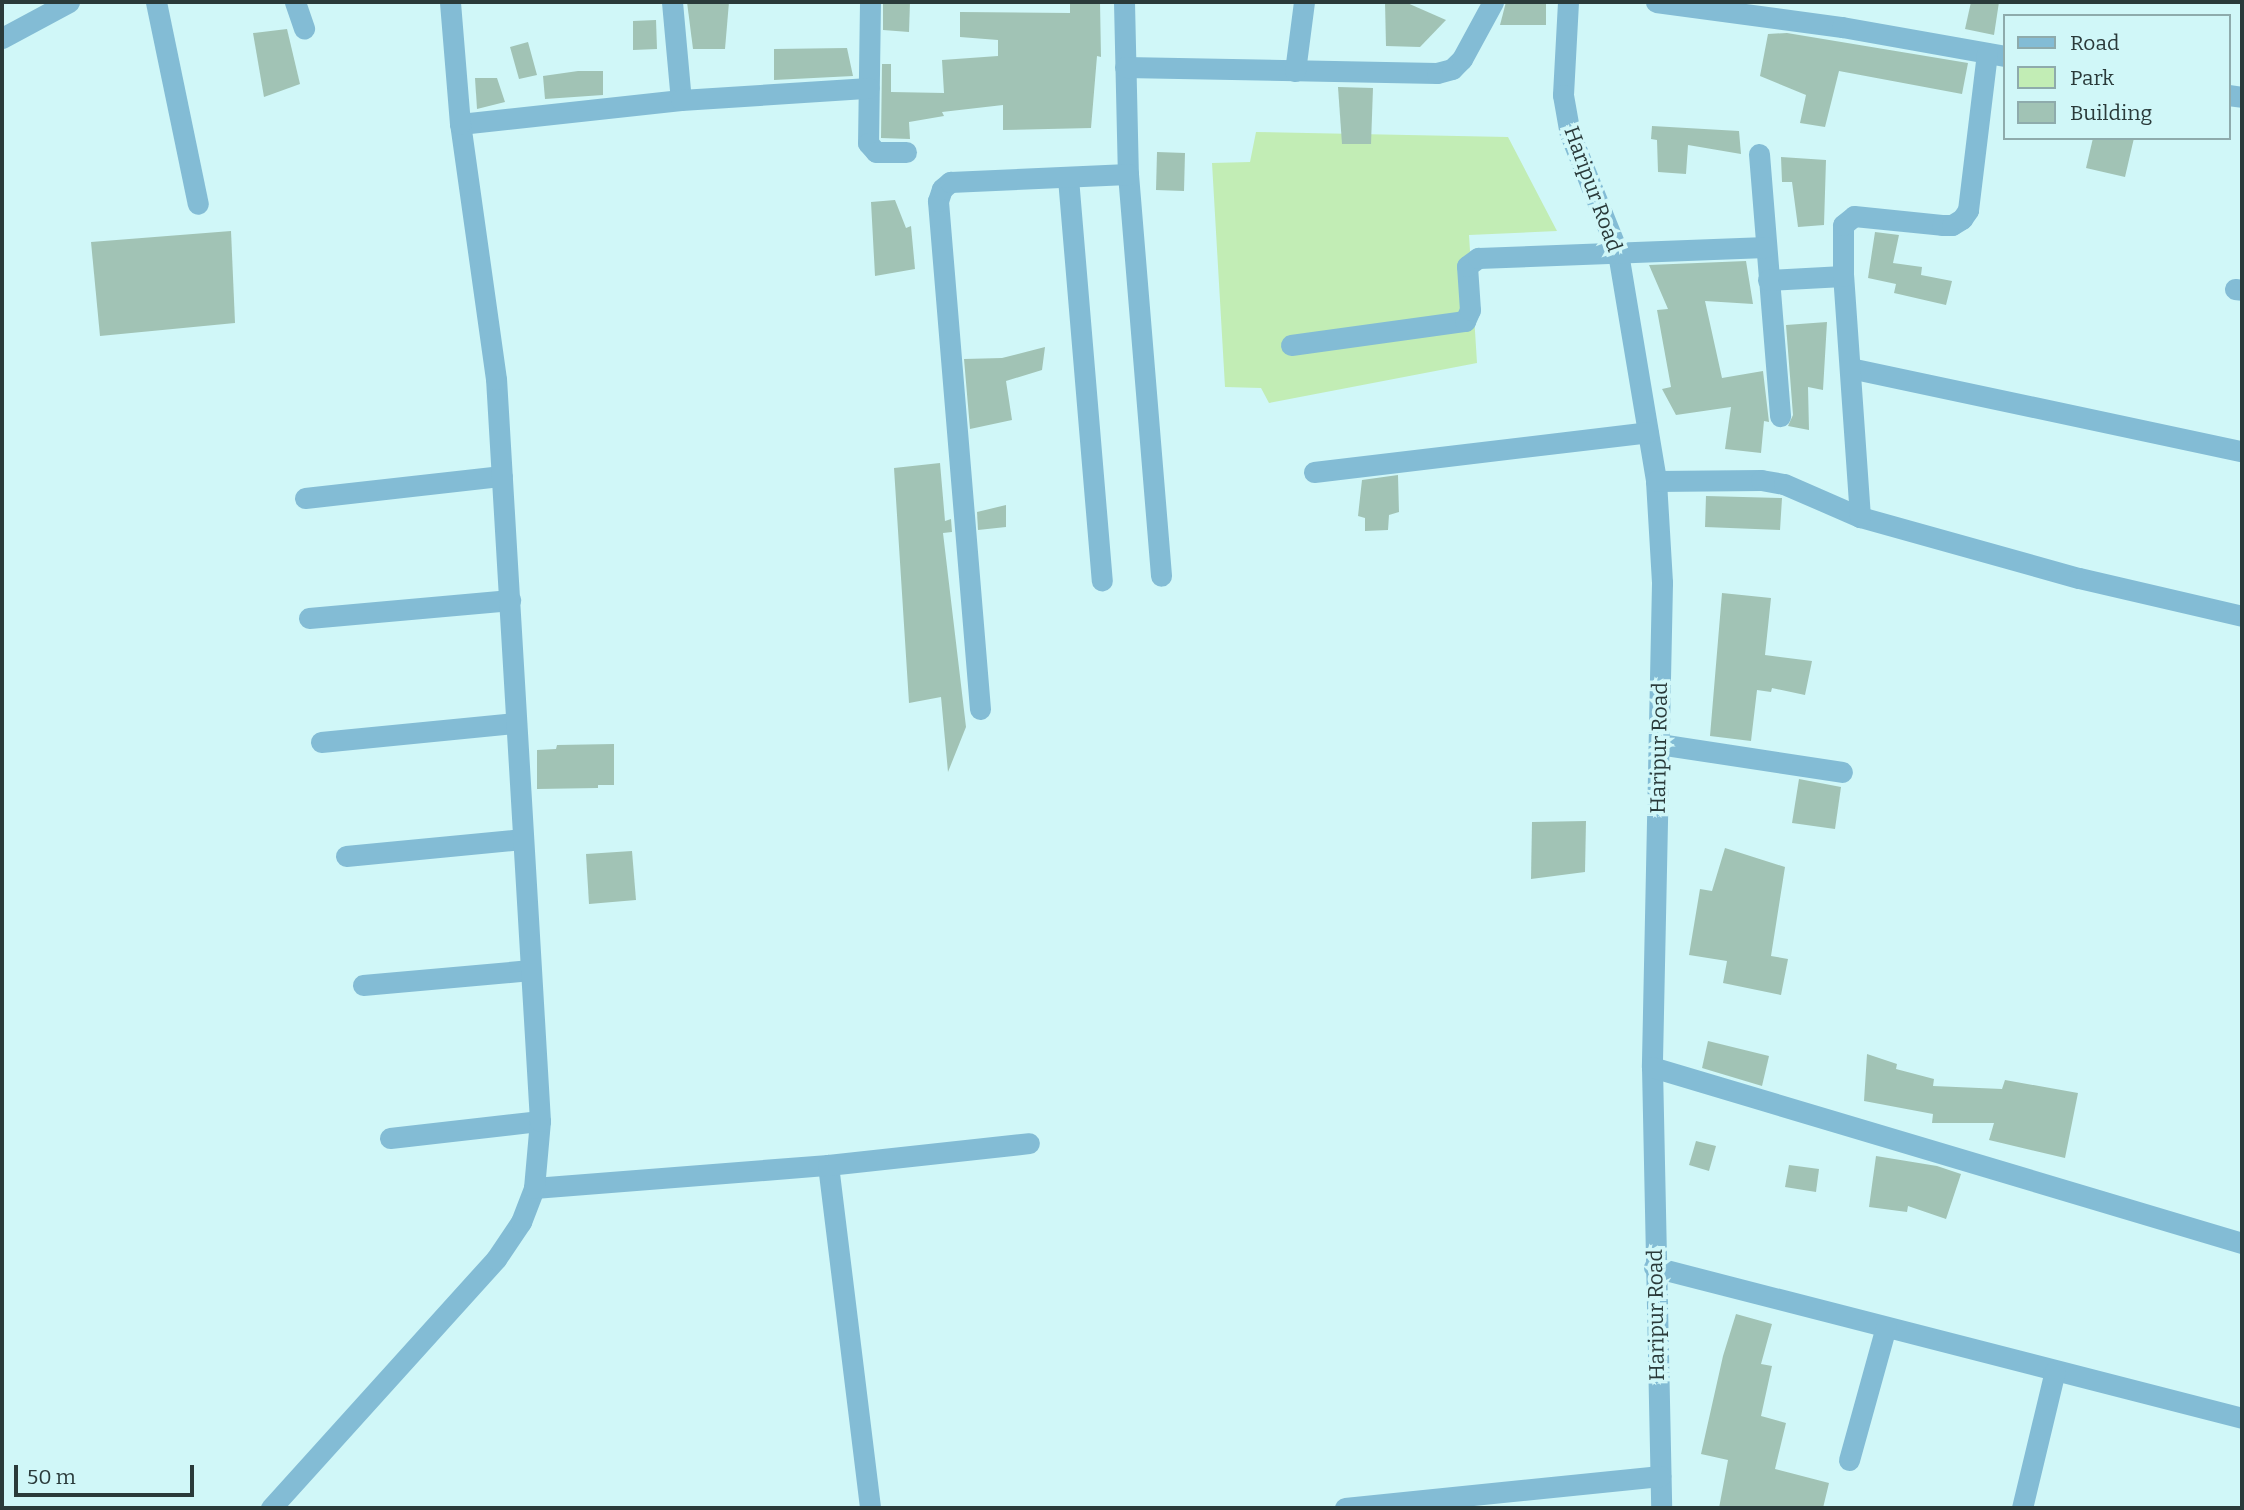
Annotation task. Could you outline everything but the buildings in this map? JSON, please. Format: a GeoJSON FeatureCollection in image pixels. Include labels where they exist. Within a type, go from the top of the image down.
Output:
{"type":"FeatureCollection","features":[{"type":"Feature","properties":{"kind":"street"},"geometry":{"type":"LineString","coordinates":[[2,38],[66,2]]}},
{"type":"Feature","properties":{"kind":"street"},"geometry":{"type":"LineString","coordinates":[[156,2],[198,204]]}},
{"type":"Feature","properties":{"kind":"street"},"geometry":{"type":"LineString","coordinates":[[295,2],[304,28]]}},
{"type":"Feature","properties":{"kind":"street"},"geometry":{"type":"LineString","coordinates":[[271,1508],[496,1259],[521,1222],[534,1188],[540,1121],[496,379],[460,124],[450,2]]}},
{"type":"Feature","properties":{"kind":"street"},"geometry":{"type":"LineString","coordinates":[[672,2],[681,100]]}},
{"type":"Feature","properties":{"kind":"street"},"geometry":{"type":"LineString","coordinates":[[870,2],[868,143],[876,152],[884,154],[906,152]]}},
{"type":"Feature","properties":{"kind":"street"},"geometry":{"type":"LineString","coordinates":[[1124,2],[1128,174],[1161,576]]}},
{"type":"Feature","properties":{"kind":"street"},"geometry":{"type":"LineString","coordinates":[[1295,71],[1304,2]]}},
{"type":"Feature","properties":{"kind":"street"},"geometry":{"type":"LineString","coordinates":[[1125,66],[1437,73],[1452,69],[1462,59],[1493,2]]}},
{"type":"Feature","properties":{"kind":"street","name":"Haripur Road"},"geometry":{"type":"LineString","coordinates":[[1568,2],[1563,95],[1568,121],[1618,253],[1656,481],[1662,583],[1652,1067],[1661,1508]]}},
{"type":"Feature","properties":{"kind":"street"},"geometry":{"type":"LineString","coordinates":[[1656,2],[1842,27],[1996,54],[1968,210],[1962,219],[1952,225],[1941,225],[1849,217],[1843,225],[1843,276],[1860,517]]}},
{"type":"Feature","properties":{"kind":"street"},"geometry":{"type":"LineString","coordinates":[[460,124],[681,100],[869,88]]}},
{"type":"Feature","properties":{"kind":"street"},"geometry":{"type":"LineString","coordinates":[[1759,154],[1780,416]]}},
{"type":"Feature","properties":{"kind":"street"},"geometry":{"type":"LineString","coordinates":[[980,709],[938,201],[942,189],[950,182],[1128,174]]}},
{"type":"Feature","properties":{"kind":"street"},"geometry":{"type":"LineString","coordinates":[[1068,178],[1102,581]]}},
{"type":"Feature","properties":{"kind":"street"},"geometry":{"type":"LineString","coordinates":[[1291,345],[1465,321],[1469,310],[1467,266],[1478,258],[1766,247]]}},
{"type":"Feature","properties":{"kind":"street"},"geometry":{"type":"LineString","coordinates":[[1769,281],[1843,276]]}},
{"type":"Feature","properties":{"kind":"street"},"geometry":{"type":"LineString","coordinates":[[1850,368],[2242,451]]}},
{"type":"Feature","properties":{"kind":"street"},"geometry":{"type":"LineString","coordinates":[[1314,472],[1648,432]]}},
{"type":"Feature","properties":{"kind":"street"},"geometry":{"type":"LineString","coordinates":[[305,498],[502,476]]}},
{"type":"Feature","properties":{"kind":"street"},"geometry":{"type":"LineString","coordinates":[[1656,481],[1761,480],[1784,484],[1860,517],[2079,579],[2242,616]]}},
{"type":"Feature","properties":{"kind":"street"},"geometry":{"type":"LineString","coordinates":[[309,618],[510,600]]}},
{"type":"Feature","properties":{"kind":"street"},"geometry":{"type":"LineString","coordinates":[[321,742],[516,723]]}},
{"type":"Feature","properties":{"kind":"street"},"geometry":{"type":"LineString","coordinates":[[1659,744],[1842,772]]}},
{"type":"Feature","properties":{"kind":"street"},"geometry":{"type":"LineString","coordinates":[[346,856],[522,839]]}},
{"type":"Feature","properties":{"kind":"street"},"geometry":{"type":"LineString","coordinates":[[363,985],[530,970]]}},
{"type":"Feature","properties":{"kind":"street"},"geometry":{"type":"LineString","coordinates":[[1652,1067],[2242,1243]]}},
{"type":"Feature","properties":{"kind":"street"},"geometry":{"type":"LineString","coordinates":[[390,1138],[540,1121]]}},
{"type":"Feature","properties":{"kind":"street"},"geometry":{"type":"LineString","coordinates":[[534,1188],[828,1165],[1029,1143]]}},
{"type":"Feature","properties":{"kind":"street"},"geometry":{"type":"LineString","coordinates":[[828,1165],[870,1508]]}},
{"type":"Feature","properties":{"kind":"street"},"geometry":{"type":"LineString","coordinates":[[1654,1267],[2242,1418]]}},
{"type":"Feature","properties":{"kind":"street"},"geometry":{"type":"LineString","coordinates":[[1849,1460],[1886,1327]]}},
{"type":"Feature","properties":{"kind":"street"},"geometry":{"type":"LineString","coordinates":[[2022,1508],[2056,1371]]}},
{"type":"Feature","properties":{"kind":"street"},"geometry":{"type":"LineString","coordinates":[[1345,1508],[1661,1476]]}},
{"type":"Feature","properties":{"kind":"green space"},"geometry":{"type":"Polygon","coordinates":[[[1256,132],[1508,137],[1557,231],[1469,235],[1477,363],[1269,403],[1261,388],[1225,387],[1212,163],[1250,162],[1256,132]]]}}]}
